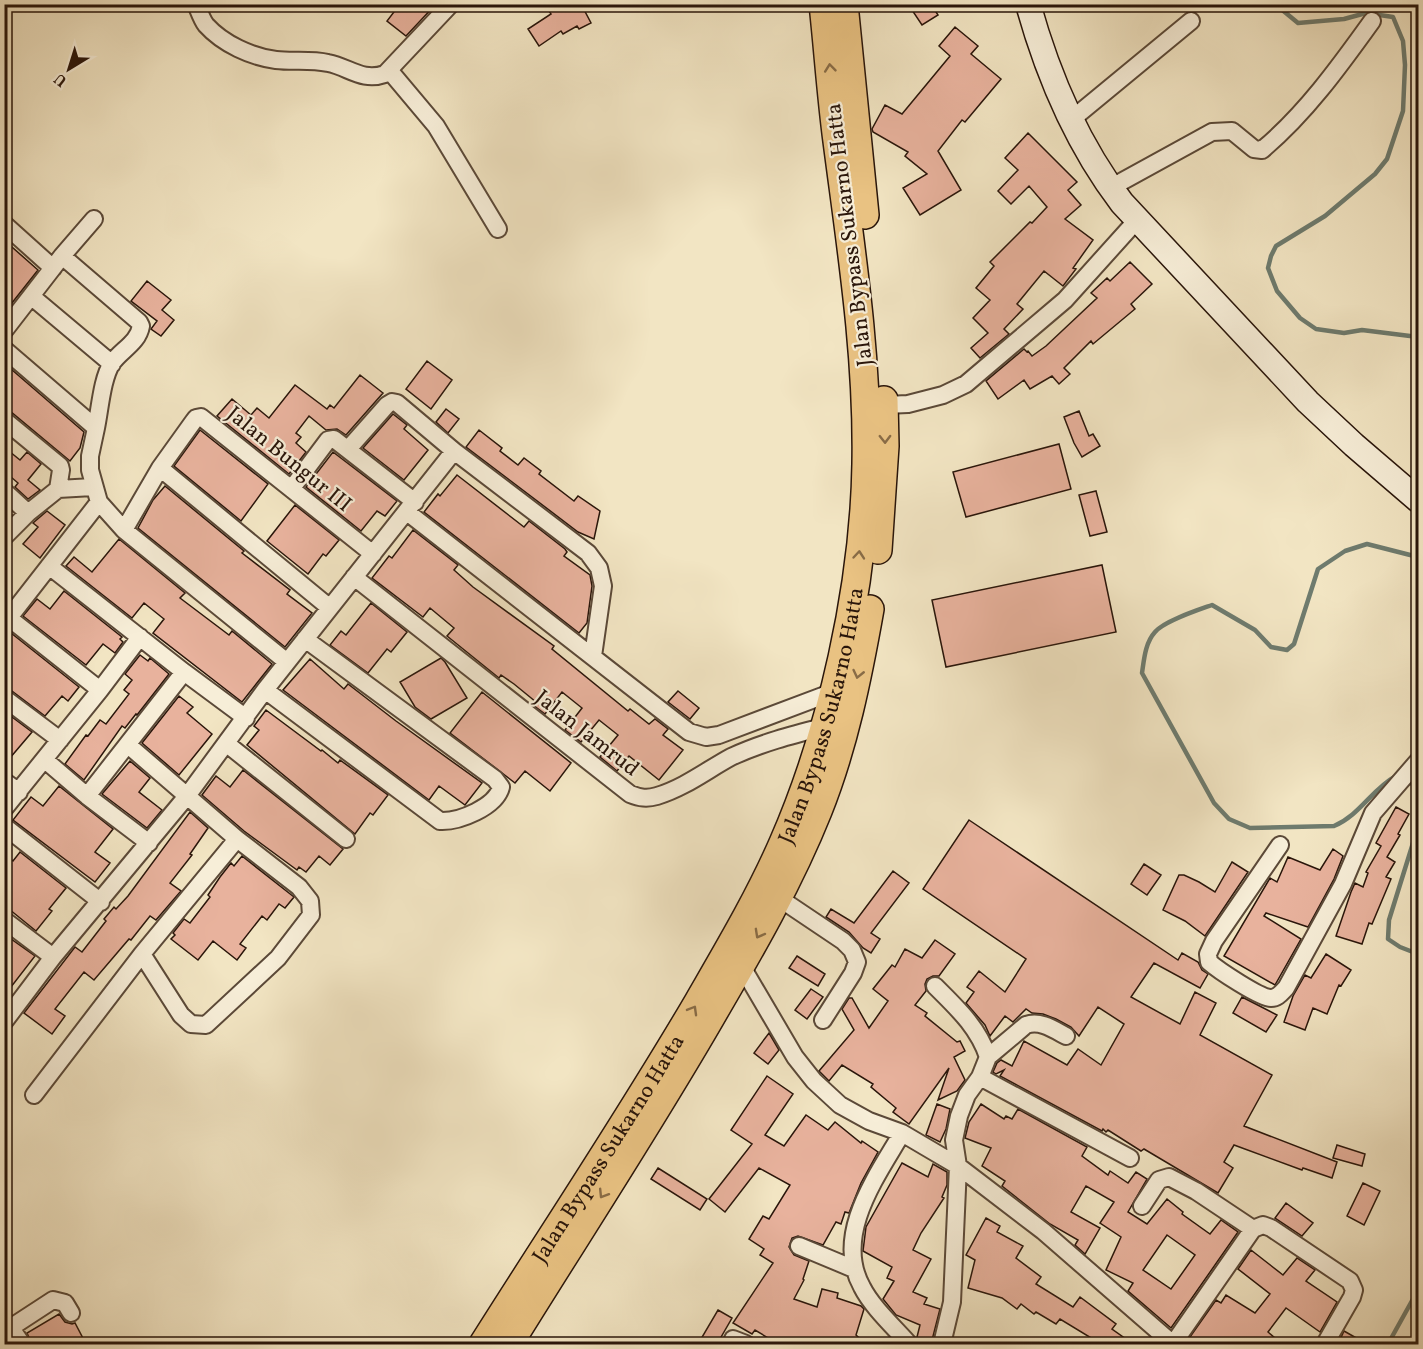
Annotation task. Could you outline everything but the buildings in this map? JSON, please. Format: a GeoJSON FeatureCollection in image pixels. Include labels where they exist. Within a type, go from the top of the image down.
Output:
{"type":"FeatureCollection","features":[{"type":"Feature","properties":{"kind":"highway","name":"Jalan Bypass Sukarno Hatta"},"geometry":{"type":"LineString","coordinates":[[530,1290],[668,1090],[779,898],[819,809],[861,664],[877,564],[882,509],[885,405],[878,315],[823,4]]}},
{"type":"Feature","properties":{"kind":"highway","name":"Jalan Bypass Sukarno Hatta"},"geometry":{"type":"LineString","coordinates":[[483,1344],[508,1332],[530,1290],[747,916],[785,839],[801,798],[833,692],[849,627],[858,569],[866,459],[864,365],[847,140],[844,4]]}},
{"type":"Feature","properties":{"kind":"main road"},"geometry":{"type":"LineString","coordinates":[[1028,4],[1047,64],[1071,120],[1110,188],[1137,220],[1308,402],[1419,500]]}},
{"type":"Feature","properties":{"kind":"street"},"geometry":{"type":"LineString","coordinates":[[196,4],[206,25],[230,43],[255,56],[278,60],[316,60],[334,64],[364,77],[376,78],[385,74],[451,4]]}},
{"type":"Feature","properties":{"kind":"street"},"geometry":{"type":"LineString","coordinates":[[1071,120],[1191,21]]}},
{"type":"Feature","properties":{"kind":"street"},"geometry":{"type":"LineString","coordinates":[[1110,188],[1212,132],[1232,131],[1254,149],[1262,150],[1284,132],[1342,64],[1372,21]]}},
{"type":"Feature","properties":{"kind":"street"},"geometry":{"type":"LineString","coordinates":[[389,70],[436,126],[498,229]]}},
{"type":"Feature","properties":{"kind":"street"},"geometry":{"type":"LineString","coordinates":[[4,330],[10,311],[31,296],[94,219]]}},
{"type":"Feature","properties":{"kind":"street"},"geometry":{"type":"LineString","coordinates":[[885,405],[908,404],[943,395],[966,384],[1065,300],[1137,220]]}},
{"type":"Feature","properties":{"kind":"street"},"geometry":{"type":"LineString","coordinates":[[4,224],[139,322],[140,331],[135,340],[112,364],[103,392],[90,456],[96,494],[124,530],[288,662]]}},
{"type":"Feature","properties":{"kind":"street"},"geometry":{"type":"LineString","coordinates":[[31,296],[112,364]]}},
{"type":"Feature","properties":{"kind":"street"},"geometry":{"type":"LineString","coordinates":[[4,349],[96,428]]}},
{"type":"Feature","properties":{"kind":"street"},"geometry":{"type":"LineString","coordinates":[[349,448],[392,402],[397,403],[454,451],[588,553],[599,568],[603,586],[593,656]]}},
{"type":"Feature","properties":{"kind":"street","name":"Jalan Bungur III"},"geometry":{"type":"LineString","coordinates":[[124,530],[160,468],[196,418],[201,417],[373,554]]}},
{"type":"Feature","properties":{"kind":"street"},"geometry":{"type":"LineString","coordinates":[[4,420],[60,466],[61,470],[58,489],[28,513],[4,537]]}},
{"type":"Feature","properties":{"kind":"street"},"geometry":{"type":"LineString","coordinates":[[292,488],[328,440],[334,439],[349,448],[411,507],[689,732],[706,737],[719,735],[833,692]]}},
{"type":"Feature","properties":{"kind":"street"},"geometry":{"type":"LineString","coordinates":[[7,1014],[187,796],[265,690],[454,451]]}},
{"type":"Feature","properties":{"kind":"street"},"geometry":{"type":"LineString","coordinates":[[61,470],[90,456]]}},
{"type":"Feature","properties":{"kind":"street"},"geometry":{"type":"LineString","coordinates":[[160,468],[330,608]]}},
{"type":"Feature","properties":{"kind":"street"},"geometry":{"type":"LineString","coordinates":[[58,489],[96,494]]}},
{"type":"Feature","properties":{"kind":"street"},"geometry":{"type":"LineString","coordinates":[[4,490],[28,513]]}},
{"type":"Feature","properties":{"kind":"street"},"geometry":{"type":"LineString","coordinates":[[96,494],[49,566],[7,621],[100,690]]}},
{"type":"Feature","properties":{"kind":"street"},"geometry":{"type":"LineString","coordinates":[[49,566],[246,718]]}},
{"type":"Feature","properties":{"kind":"street","name":"Jalan Jamrud"},"geometry":{"type":"LineString","coordinates":[[354,577],[630,794],[643,798],[666,792],[732,757],[775,739],[823,727]]}},
{"type":"Feature","properties":{"kind":"street"},"geometry":{"type":"LineString","coordinates":[[4,809],[140,637]]}},
{"type":"Feature","properties":{"kind":"street"},"geometry":{"type":"LineString","coordinates":[[265,690],[441,822],[452,822],[493,802],[499,795],[501,787],[495,779],[305,639]]}},
{"type":"Feature","properties":{"kind":"street"},"geometry":{"type":"LineString","coordinates":[[87,796],[184,672]]}},
{"type":"Feature","properties":{"kind":"street"},"geometry":{"type":"LineString","coordinates":[[4,698],[60,740]]}},
{"type":"Feature","properties":{"kind":"street"},"geometry":{"type":"LineString","coordinates":[[227,744],[346,839]]}},
{"type":"Feature","properties":{"kind":"street"},"geometry":{"type":"LineString","coordinates":[[128,745],[237,839],[300,887],[310,901],[311,915],[278,958],[206,1025],[191,1024],[181,1015],[142,954]]}},
{"type":"Feature","properties":{"kind":"street"},"geometry":{"type":"LineString","coordinates":[[45,760],[87,796],[149,843]]}},
{"type":"Feature","properties":{"kind":"street"},"geometry":{"type":"LineString","coordinates":[[1280,845],[1214,941],[1208,954],[1209,962],[1218,970],[1268,999],[1278,997],[1286,988],[1343,884],[1373,813],[1415,765]]}},
{"type":"Feature","properties":{"kind":"street"},"geometry":{"type":"LineString","coordinates":[[4,781],[19,792]]}},
{"type":"Feature","properties":{"kind":"street"},"geometry":{"type":"LineString","coordinates":[[4,826],[101,902]]}},
{"type":"Feature","properties":{"kind":"street"},"geometry":{"type":"LineString","coordinates":[[34,1095],[142,954],[237,839]]}},
{"type":"Feature","properties":{"kind":"street"},"geometry":{"type":"LineString","coordinates":[[779,898],[843,941],[852,950],[857,962],[853,973],[823,1020]]}},
{"type":"Feature","properties":{"kind":"street"},"geometry":{"type":"LineString","coordinates":[[4,920],[53,957]]}},
{"type":"Feature","properties":{"kind":"street"},"geometry":{"type":"LineString","coordinates":[[741,965],[795,1057],[814,1082],[840,1105],[869,1121],[902,1132],[958,1166],[1043,1231],[1173,1344],[1253,1229],[1263,1225],[1271,1228],[1350,1281],[1354,1290],[1352,1297],[1324,1344]]}},
{"type":"Feature","properties":{"kind":"street"},"geometry":{"type":"LineString","coordinates":[[935,986],[973,1024],[983,1041],[988,1057]]}},
{"type":"Feature","properties":{"kind":"street"},"geometry":{"type":"LineString","coordinates":[[947,1343],[952,1302],[958,1166],[954,1140],[959,1116],[967,1095],[980,1077],[988,1057],[1026,1025],[1033,1022],[1045,1025],[1066,1036]]}},
{"type":"Feature","properties":{"kind":"street"},"geometry":{"type":"LineString","coordinates":[[980,1077],[1130,1158]]}},
{"type":"Feature","properties":{"kind":"street"},"geometry":{"type":"LineString","coordinates":[[902,1132],[872,1184],[856,1219],[853,1246],[854,1269],[862,1288],[909,1344]]}},
{"type":"Feature","properties":{"kind":"street"},"geometry":{"type":"LineString","coordinates":[[1142,1206],[1159,1180],[1168,1177],[1196,1191],[1253,1229]]}},
{"type":"Feature","properties":{"kind":"street"},"geometry":{"type":"LineString","coordinates":[[799,1246],[854,1269]]}},
{"type":"Feature","properties":{"kind":"street"},"geometry":{"type":"LineString","coordinates":[[22,1344],[8,1330],[53,1300],[65,1302],[72,1313]]}},
{"type":"Feature","properties":{"kind":"waterway"},"geometry":{"type":"LineString","coordinates":[[1275,4],[1298,23],[1344,19],[1366,13],[1393,17],[1403,41],[1405,65],[1403,111],[1387,159],[1375,174],[1325,216],[1276,246],[1268,268],[1277,291],[1300,318],[1316,329],[1344,333],[1362,330],[1418,337]]}},
{"type":"Feature","properties":{"kind":"waterway"},"geometry":{"type":"LineString","coordinates":[[1396,776],[1351,815],[1334,826],[1250,828],[1229,819],[1214,803],[1142,673],[1152,636],[1159,628],[1182,616],[1212,605],[1255,630],[1271,647],[1287,650],[1294,644],[1318,569],[1345,551],[1367,544],[1418,557]]}},
{"type":"Feature","properties":{"kind":"waterway"},"geometry":{"type":"LineString","coordinates":[[1406,780],[1418,788]]}},
{"type":"Feature","properties":{"kind":"waterway"},"geometry":{"type":"LineString","coordinates":[[1418,827],[1389,920],[1388,939],[1418,954]]}},
{"type":"Feature","properties":{"kind":"waterway"},"geometry":{"type":"LineString","coordinates":[[1388,1344],[1418,1290]]}}]}
